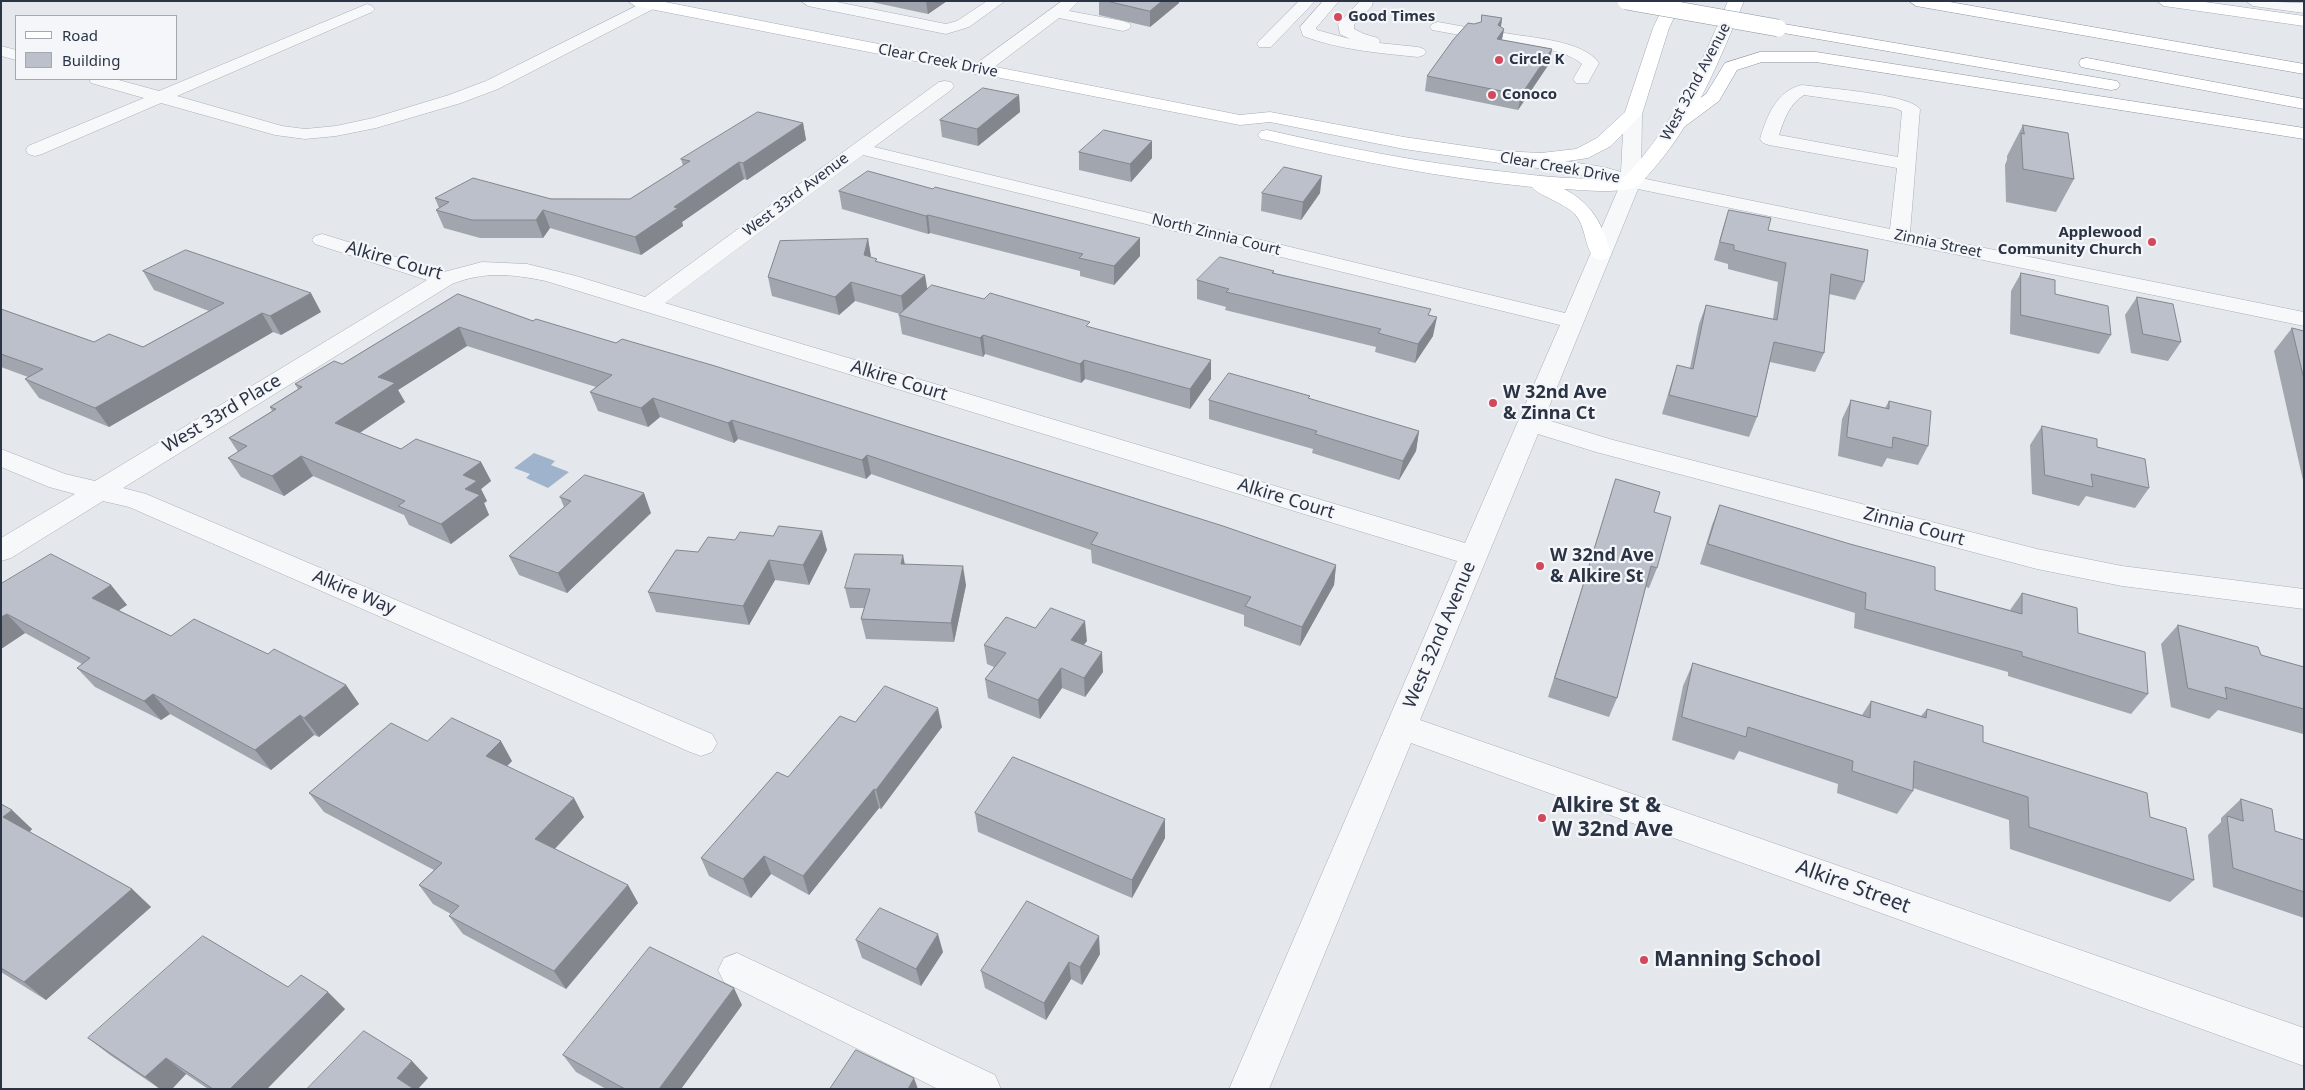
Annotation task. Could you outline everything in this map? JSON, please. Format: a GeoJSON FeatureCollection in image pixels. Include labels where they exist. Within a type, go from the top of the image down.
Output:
{"type":"FeatureCollection","features":[{"type":"Feature","properties":{"kind":"main road"},"geometry":{"type":"LineString","coordinates":[[1626,1],[2132,89]]}},
{"type":"Feature","properties":{"kind":"main road","name":"West 32nd Avenue"},"geometry":{"type":"LineString","coordinates":[[1633,114],[1661,28],[1674,1]]}},
{"type":"Feature","properties":{"kind":"main road"},"geometry":{"type":"LineString","coordinates":[[1730,1],[1755,5]]}},
{"type":"Feature","properties":{"kind":"main road","name":"West 32nd Avenue"},"geometry":{"type":"LineString","coordinates":[[1631,182],[1656,156],[1678,123],[1720,39],[1736,1]]}},
{"type":"Feature","properties":{"kind":"main road"},"geometry":{"type":"LineString","coordinates":[[1916,1],[2304,69]]}},
{"type":"Feature","properties":{"kind":"main road"},"geometry":{"type":"LineString","coordinates":[[2164,1],[2304,21]]}},
{"type":"Feature","properties":{"kind":"main road","name":"Clear Creek Drive"},"geometry":{"type":"LineString","coordinates":[[648,2],[979,70],[1240,120],[1270,117],[1404,144],[1500,157]]}},
{"type":"Feature","properties":{"kind":"main road"},"geometry":{"type":"LineString","coordinates":[[1678,123],[1713,97],[1730,67],[1760,57],[1816,57],[2304,134]]}},
{"type":"Feature","properties":{"kind":"main road"},"geometry":{"type":"LineString","coordinates":[[2075,61],[2304,104]]}},
{"type":"Feature","properties":{"kind":"main road"},"geometry":{"type":"LineString","coordinates":[[2200,101],[2304,121]]}},
{"type":"Feature","properties":{"kind":"main road"},"geometry":{"type":"LineString","coordinates":[[1500,157],[1541,159],[1581,154],[1604,142],[1633,114]]}},
{"type":"Feature","properties":{"kind":"main road","name":"Clear Creek Drive"},"geometry":{"type":"LineString","coordinates":[[1240,120],[1258,134],[1362,157],[1434,170],[1582,185],[1631,182]]}},
{"type":"Feature","properties":{"kind":"main road"},"geometry":{"type":"LineString","coordinates":[[1511,179],[1556,192],[1580,207],[1593,225],[1601,254]]}},
{"type":"Feature","properties":{"kind":"street"},"geometry":{"type":"LineString","coordinates":[[808,1],[946,29],[963,24],[996,2],[1035,28]]}},
{"type":"Feature","properties":{"kind":"street"},"geometry":{"type":"LineString","coordinates":[[979,70],[1072,1]]}},
{"type":"Feature","properties":{"kind":"street"},"geometry":{"type":"LineString","coordinates":[[1265,44],[1308,1]]}},
{"type":"Feature","properties":{"kind":"street"},"geometry":{"type":"LineString","coordinates":[[1332,1],[1308,27],[1308,33],[1320,38],[1369,47],[1418,52],[1393,44],[1359,38],[1346,32],[1346,24],[1367,3]]}},
{"type":"Feature","properties":{"kind":"street"},"geometry":{"type":"LineString","coordinates":[[2254,1],[2304,8]]}},
{"type":"Feature","properties":{"kind":"street"},"geometry":{"type":"LineString","coordinates":[[100,80],[281,131],[305,134],[352,128],[414,112],[492,85],[648,2]]}},
{"type":"Feature","properties":{"kind":"street"},"geometry":{"type":"LineString","coordinates":[[35,150],[367,9]]}},
{"type":"Feature","properties":{"kind":"street"},"geometry":{"type":"LineString","coordinates":[[1056,13],[1123,26]]}},
{"type":"Feature","properties":{"kind":"street"},"geometry":{"type":"LineString","coordinates":[[1438,27],[1471,32]]}},
{"type":"Feature","properties":{"kind":"street"},"geometry":{"type":"LineString","coordinates":[[1505,38],[1570,50],[1585,56],[1591,63],[1582,79]]}},
{"type":"Feature","properties":{"kind":"street"},"geometry":{"type":"LineString","coordinates":[[1,51],[15,55]]}},
{"type":"Feature","properties":{"kind":"street","name":"West 33rd Avenue"},"geometry":{"type":"LineString","coordinates":[[648,305],[945,86]]}},
{"type":"Feature","properties":{"kind":"street"},"geometry":{"type":"LineString","coordinates":[[1900,236],[1911,108],[1899,103],[1802,90],[1794,93],[1775,117],[1769,139],[1906,164]]}},
{"type":"Feature","properties":{"kind":"street","name":"West 32nd Avenue"},"geometry":{"type":"LineString","coordinates":[[1249,1089],[1631,182],[1633,114]]}},
{"type":"Feature","properties":{"kind":"street","name":"North Zinnia Court"},"geometry":{"type":"LineString","coordinates":[[859,149],[1572,321]]}},
{"type":"Feature","properties":{"kind":"street","name":"Clear Creek Drive"},"geometry":{"type":"LineString","coordinates":[[1500,157],[1596,171],[1631,182]]}},
{"type":"Feature","properties":{"kind":"street","name":"Zinnia Street"},"geometry":{"type":"LineString","coordinates":[[1631,182],[2304,319]]}},
{"type":"Feature","properties":{"kind":"street","name":"Alkire Court"},"geometry":{"type":"LineString","coordinates":[[322,240],[444,279],[466,271],[488,268],[515,269],[539,273],[1474,556]]}},
{"type":"Feature","properties":{"kind":"street","name":"West 33rd Place"},"geometry":{"type":"LineString","coordinates":[[1,551],[444,279]]}},
{"type":"Feature","properties":{"kind":"street","name":"Zinnia Court"},"geometry":{"type":"LineString","coordinates":[[1530,422],[1605,446],[2037,559],[2122,576],[2304,599]]}},
{"type":"Feature","properties":{"kind":"street","name":"Alkire Way"},"geometry":{"type":"LineString","coordinates":[[1,457],[58,481],[137,500],[701,743]]}},
{"type":"Feature","properties":{"kind":"street","name":"Alkire Street"},"geometry":{"type":"LineString","coordinates":[[1402,726],[2304,1047]]}},
{"type":"Feature","properties":{"kind":"street"},"geometry":{"type":"LineString","coordinates":[[737,970],[981,1089]]}},
{"type":"Feature","properties":{"kind":"water"},"geometry":{"type":"Polygon","coordinates":[[[534,453],[555,461],[551,465],[569,472],[548,488],[526,478],[530,474],[514,468],[534,453]]]}},
{"type":"Feature","properties":{"kind":"building"},"geometry":{"type":"Polygon","coordinates":[[[1107,1],[1162,1],[1150,11],[1107,1]]]}},
{"type":"Feature","properties":{"kind":"building"},"geometry":{"type":"Polygon","coordinates":[[[1482,15],[1502,18],[1498,25],[1504,29],[1497,39],[1552,49],[1521,95],[1427,76],[1468,23],[1481,22],[1482,15]]]}},
{"type":"Feature","properties":{"kind":"building"},"geometry":{"type":"Polygon","coordinates":[[[983,88],[1019,95],[977,129],[940,120],[983,88]]]}},
{"type":"Feature","properties":{"kind":"building"},"geometry":{"type":"Polygon","coordinates":[[[758,112],[803,123],[743,163],[739,162],[674,207],[678,208],[635,237],[543,210],[536,220],[472,220],[436,210],[449,202],[435,198],[473,178],[551,199],[630,199],[690,161],[681,159],[758,112]]]}},
{"type":"Feature","properties":{"kind":"building"},"geometry":{"type":"Polygon","coordinates":[[[2023,125],[2068,133],[2074,179],[2023,169],[2021,133],[2024,134],[2023,125]]]}},
{"type":"Feature","properties":{"kind":"building"},"geometry":{"type":"Polygon","coordinates":[[[1104,130],[1152,141],[1130,164],[1079,152],[1104,130]]]}},
{"type":"Feature","properties":{"kind":"building"},"geometry":{"type":"Polygon","coordinates":[[[1284,167],[1322,176],[1303,202],[1262,193],[1284,167]]]}},
{"type":"Feature","properties":{"kind":"building"},"geometry":{"type":"Polygon","coordinates":[[[868,171],[933,189],[935,187],[1140,238],[1114,266],[1079,258],[1083,254],[926,216],[839,191],[868,171]]]}},
{"type":"Feature","properties":{"kind":"building"},"geometry":{"type":"Polygon","coordinates":[[[1729,210],[1771,218],[1768,230],[1868,250],[1864,282],[1831,274],[1824,353],[1774,342],[1757,417],[1669,395],[1677,365],[1693,369],[1706,305],[1777,320],[1786,263],[1734,250],[1734,245],[1720,242],[1729,210]]]}},
{"type":"Feature","properties":{"kind":"building"},"geometry":{"type":"Polygon","coordinates":[[[868,239],[864,255],[877,259],[875,261],[925,275],[901,296],[851,282],[835,297],[768,277],[780,241],[868,239]]]}},
{"type":"Feature","properties":{"kind":"building"},"geometry":{"type":"Polygon","coordinates":[[[186,250],[311,293],[270,316],[262,313],[95,408],[25,379],[43,369],[1,354],[1,309],[94,342],[109,334],[143,347],[224,303],[143,271],[186,250]]]}},
{"type":"Feature","properties":{"kind":"building"},"geometry":{"type":"Polygon","coordinates":[[[1220,257],[1274,271],[1272,273],[1431,309],[1428,315],[1437,317],[1418,344],[1378,333],[1381,329],[1226,292],[1229,289],[1197,280],[1220,257]]]}},
{"type":"Feature","properties":{"kind":"building"},"geometry":{"type":"Polygon","coordinates":[[[2021,273],[2055,280],[2055,294],[2108,306],[2111,335],[2021,315],[2021,273]]]}},
{"type":"Feature","properties":{"kind":"building"},"geometry":{"type":"Polygon","coordinates":[[[932,285],[984,299],[990,293],[1090,322],[1086,326],[1211,360],[1190,389],[1084,360],[1080,364],[983,335],[980,338],[899,315],[932,285]]]}},
{"type":"Feature","properties":{"kind":"building"},"geometry":{"type":"Polygon","coordinates":[[[458,294],[533,321],[536,319],[616,343],[622,339],[715,366],[1223,526],[1336,565],[1302,627],[1245,606],[1251,597],[1091,544],[1098,533],[867,455],[862,460],[732,420],[728,423],[653,398],[641,408],[590,392],[612,375],[459,327],[378,377],[395,383],[335,423],[401,449],[416,439],[481,462],[463,475],[477,481],[465,489],[480,495],[441,524],[398,506],[405,501],[301,456],[272,476],[228,458],[247,446],[229,438],[276,409],[270,407],[302,387],[295,384],[334,361],[342,364],[458,294]]]}},
{"type":"Feature","properties":{"kind":"building"},"geometry":{"type":"Polygon","coordinates":[[[2137,297],[2173,304],[2181,342],[2143,334],[2137,297]]]}},
{"type":"Feature","properties":{"kind":"building"},"geometry":{"type":"Polygon","coordinates":[[[2292,328],[2304,331],[2304,379],[2292,328]]]}},
{"type":"Feature","properties":{"kind":"building"},"geometry":{"type":"Polygon","coordinates":[[[1229,373],[1310,396],[1308,398],[1419,431],[1403,461],[1315,434],[1317,431],[1209,400],[1229,373]]]}},
{"type":"Feature","properties":{"kind":"building"},"geometry":{"type":"Polygon","coordinates":[[[1851,400],[1889,409],[1889,401],[1931,411],[1928,446],[1893,437],[1892,448],[1847,437],[1851,400]]]}},
{"type":"Feature","properties":{"kind":"building"},"geometry":{"type":"Polygon","coordinates":[[[2042,426],[2097,439],[2097,447],[2145,459],[2149,488],[2091,474],[2093,487],[2045,475],[2042,426]]]}},
{"type":"Feature","properties":{"kind":"building"},"geometry":{"type":"Polygon","coordinates":[[[585,475],[644,493],[558,573],[509,556],[571,501],[560,497],[585,475]]]}},
{"type":"Feature","properties":{"kind":"building"},"geometry":{"type":"Polygon","coordinates":[[[1616,479],[1660,492],[1654,512],[1671,517],[1657,568],[1651,566],[1617,698],[1555,678],[1616,479]]]}},
{"type":"Feature","properties":{"kind":"building"},"geometry":{"type":"Polygon","coordinates":[[[1720,505],[1935,567],[1935,590],[2022,614],[2022,593],[2077,608],[2078,633],[2145,652],[2148,694],[2022,656],[2022,652],[1865,609],[1866,593],[1708,544],[1720,505]]]}},
{"type":"Feature","properties":{"kind":"building"},"geometry":{"type":"Polygon","coordinates":[[[779,526],[822,531],[803,565],[769,560],[743,606],[648,592],[676,550],[698,552],[708,537],[735,540],[740,532],[773,536],[779,526]]]}},
{"type":"Feature","properties":{"kind":"building"},"geometry":{"type":"Polygon","coordinates":[[[51,554],[111,585],[92,598],[171,636],[194,619],[268,654],[274,649],[346,685],[304,718],[300,715],[255,750],[153,694],[144,701],[77,668],[90,658],[7,614],[1,617],[1,584],[51,554]]]}},
{"type":"Feature","properties":{"kind":"building"},"geometry":{"type":"Polygon","coordinates":[[[855,554],[903,555],[901,564],[963,566],[951,623],[861,619],[870,589],[845,588],[855,554]]]}},
{"type":"Feature","properties":{"kind":"building"},"geometry":{"type":"Polygon","coordinates":[[[1051,608],[1085,621],[1071,640],[1102,652],[1084,678],[1061,668],[1038,700],[985,679],[1006,653],[984,645],[1006,617],[1035,628],[1051,608]]]}},
{"type":"Feature","properties":{"kind":"building"},"geometry":{"type":"Polygon","coordinates":[[[2178,625],[2258,647],[2261,655],[2304,667],[2304,709],[2225,687],[2227,699],[2188,688],[2178,625]]]}},
{"type":"Feature","properties":{"kind":"building"},"geometry":{"type":"Polygon","coordinates":[[[1693,663],[1870,718],[1871,701],[1926,718],[1927,709],[1983,726],[1983,742],[2147,793],[2150,817],[2186,828],[2194,880],[2029,827],[2028,797],[1914,761],[1913,791],[1852,771],[1853,761],[1748,727],[1746,737],[1682,717],[1693,663]]]}},
{"type":"Feature","properties":{"kind":"building"},"geometry":{"type":"Polygon","coordinates":[[[885,686],[938,708],[876,790],[874,789],[803,876],[764,856],[743,879],[701,858],[777,772],[788,777],[840,716],[855,722],[885,686]]]}},
{"type":"Feature","properties":{"kind":"building"},"geometry":{"type":"Polygon","coordinates":[[[452,718],[501,741],[486,756],[574,798],[535,839],[628,885],[554,971],[449,916],[459,906],[419,885],[442,863],[309,793],[391,723],[427,741],[452,718]]]}},
{"type":"Feature","properties":{"kind":"building"},"geometry":{"type":"Polygon","coordinates":[[[1013,757],[1165,819],[1132,880],[975,813],[1013,757]]]}},
{"type":"Feature","properties":{"kind":"building"},"geometry":{"type":"Polygon","coordinates":[[[2241,799],[2272,809],[2275,831],[2304,840],[2304,892],[2233,868],[2227,816],[2243,821],[2241,799]]]}},
{"type":"Feature","properties":{"kind":"building"},"geometry":{"type":"Polygon","coordinates":[[[1,804],[12,810],[3,817],[132,889],[24,982],[1,968],[1,804]]]}},
{"type":"Feature","properties":{"kind":"building"},"geometry":{"type":"Polygon","coordinates":[[[1027,901],[1099,936],[1080,967],[1069,962],[1044,1003],[981,971],[1027,901]]]}},
{"type":"Feature","properties":{"kind":"building"},"geometry":{"type":"Polygon","coordinates":[[[880,908],[938,934],[916,969],[856,940],[880,908]]]}},
{"type":"Feature","properties":{"kind":"building"},"geometry":{"type":"Polygon","coordinates":[[[203,936],[288,987],[301,975],[328,992],[230,1089],[213,1089],[166,1058],[145,1077],[88,1038],[203,936]]]}},
{"type":"Feature","properties":{"kind":"building"},"geometry":{"type":"Polygon","coordinates":[[[650,947],[734,988],[659,1089],[625,1089],[563,1055],[650,947]]]}},
{"type":"Feature","properties":{"kind":"building"},"geometry":{"type":"Polygon","coordinates":[[[364,1031],[412,1061],[397,1078],[414,1089],[307,1089],[364,1031]]]}},
{"type":"Feature","properties":{"kind":"building"},"geometry":{"type":"Polygon","coordinates":[[[856,1050],[914,1078],[908,1089],[830,1089],[856,1050]]]}},
{"type":"Feature","properties":{"kind":"place","name":"Good Times"},"geometry":{"type":"Point","coordinates":[1338,17]}},
{"type":"Feature","properties":{"kind":"place","name":"Circle K"},"geometry":{"type":"Point","coordinates":[1499,60]}},
{"type":"Feature","properties":{"kind":"place","name":"Conoco"},"geometry":{"type":"Point","coordinates":[1492,95]}},
{"type":"Feature","properties":{"kind":"place","name":"Applewood Community Church"},"geometry":{"type":"Point","coordinates":[2152,242]}},
{"type":"Feature","properties":{"kind":"place","name":"W 32nd Ave & Zinna Ct"},"geometry":{"type":"Point","coordinates":[1493,403]}},
{"type":"Feature","properties":{"kind":"place","name":"W 32nd Ave & Alkire St"},"geometry":{"type":"Point","coordinates":[1540,566]}},
{"type":"Feature","properties":{"kind":"place","name":"Alkire St & W 32nd Ave"},"geometry":{"type":"Point","coordinates":[1542,818]}},
{"type":"Feature","properties":{"kind":"place","name":"Manning School"},"geometry":{"type":"Point","coordinates":[1644,960]}}]}
